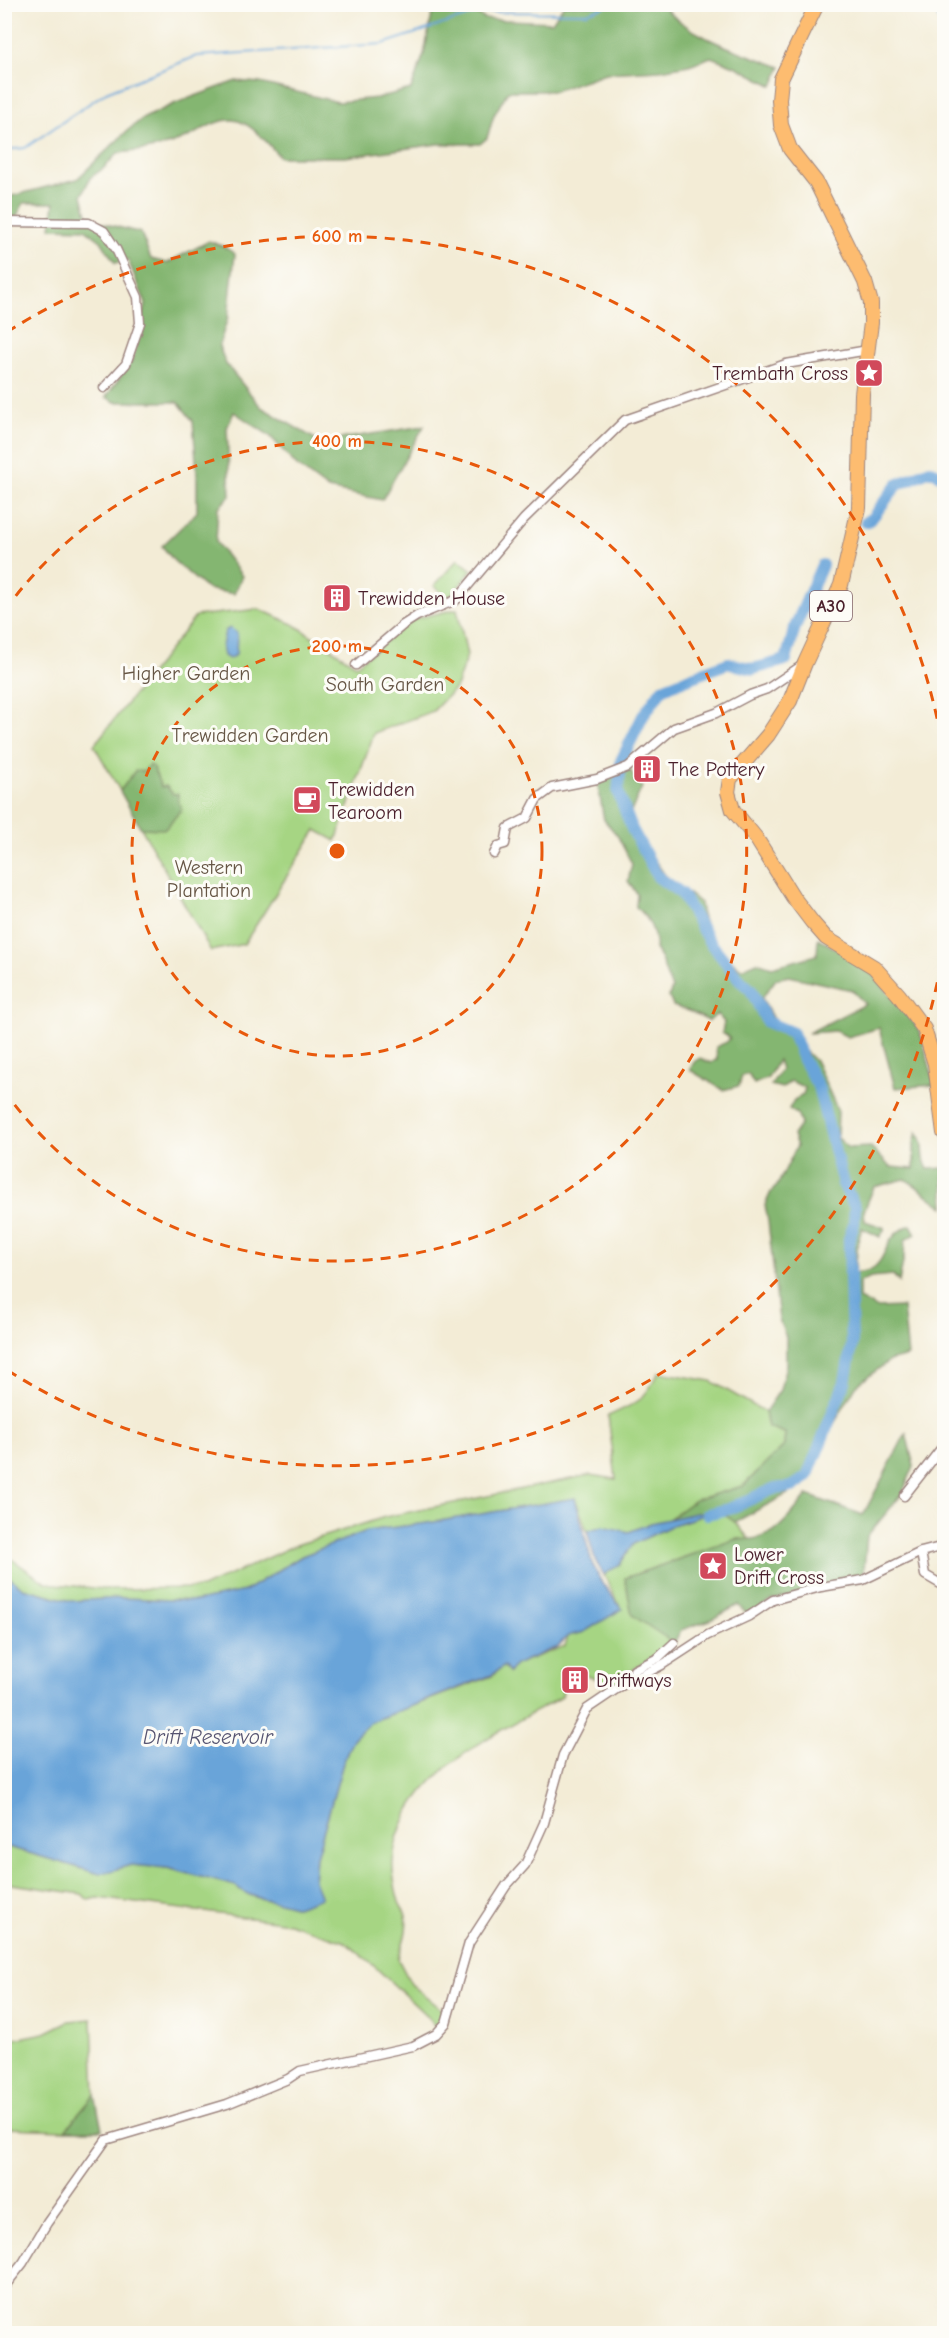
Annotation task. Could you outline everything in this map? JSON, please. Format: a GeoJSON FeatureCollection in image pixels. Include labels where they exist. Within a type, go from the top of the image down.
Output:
{"type":"FeatureCollection","features":[{"type":"Feature","properties":{"kind":"main road","name":"A30"},"geometry":{"type":"LineString","coordinates":[[816,6],[781,79],[779,100],[781,125],[790,149],[816,182],[865,282],[871,303],[862,394],[861,480],[857,522],[841,585],[790,700],[768,735],[730,779],[728,792],[733,810],[756,838],[793,897],[826,938],[874,967],[911,1009],[924,1029],[935,1064],[945,1133]]}},
{"type":"Feature","properties":{"kind":"street"},"geometry":{"type":"LineString","coordinates":[[4,222],[89,223],[104,231],[116,249],[138,297],[140,322],[126,364],[104,388]]}},
{"type":"Feature","properties":{"kind":"street"},"geometry":{"type":"LineString","coordinates":[[356,665],[403,625],[417,616],[456,600],[524,519],[625,420],[786,364],[868,350]]}},
{"type":"Feature","properties":{"kind":"street"},"geometry":{"type":"LineString","coordinates":[[494,854],[498,846],[505,844],[508,828],[526,818],[537,799],[552,788],[597,779],[628,767],[674,728],[716,713],[750,695],[767,689],[805,663]]}},
{"type":"Feature","properties":{"kind":"street"},"geometry":{"type":"LineString","coordinates":[[904,1496],[940,1450],[945,1447]]}},
{"type":"Feature","properties":{"kind":"street"},"geometry":{"type":"LineString","coordinates":[[4,2287],[24,2263],[47,2223],[106,2140],[227,2104],[288,2079],[300,2071],[413,2046],[436,2034],[446,2022],[469,1943],[506,1886],[525,1865],[544,1823],[563,1755],[587,1709],[621,1686],[634,1681],[708,1635],[749,1616],[773,1600],[821,1587],[863,1580],[921,1552],[945,1545]]}},
{"type":"Feature","properties":{"kind":"street"},"geometry":{"type":"LineString","coordinates":[[921,1552],[925,1575],[945,1586]]}},
{"type":"Feature","properties":{"kind":"street"},"geometry":{"type":"LineString","coordinates":[[634,1681],[634,1670],[658,1658],[674,1643]]}},
{"type":"Feature","properties":{"kind":"green space"},"geometry":{"type":"Polygon","coordinates":[[[434,5],[461,5],[485,19],[552,22],[564,5],[662,5],[687,27],[717,43],[781,67],[773,86],[737,67],[711,57],[689,65],[660,70],[606,73],[554,91],[508,91],[494,115],[487,138],[480,144],[438,144],[345,157],[280,157],[253,129],[240,122],[227,120],[215,123],[169,144],[118,153],[104,168],[90,178],[82,195],[87,214],[95,221],[141,233],[151,259],[167,263],[209,241],[235,254],[228,317],[219,346],[226,364],[261,407],[320,442],[424,426],[382,500],[328,489],[297,466],[270,436],[234,412],[227,428],[230,496],[218,508],[216,542],[242,576],[234,594],[207,589],[174,561],[162,546],[197,512],[193,421],[178,402],[115,402],[106,397],[132,361],[146,304],[128,260],[115,263],[101,241],[85,229],[51,228],[54,203],[24,203],[16,217],[5,217],[4,198],[77,179],[142,119],[176,103],[236,81],[260,83],[338,102],[377,98],[411,89],[424,54],[434,5]]]}},
{"type":"Feature","properties":{"kind":"green space"},"geometry":{"type":"Polygon","coordinates":[[[458,559],[472,570],[449,598],[434,586],[458,559]]]}},
{"type":"Feature","properties":{"kind":"green space","name":"Trewidden Garden"},"geometry":{"type":"Polygon","coordinates":[[[259,609],[295,625],[356,665],[413,619],[457,609],[467,655],[456,687],[433,711],[374,733],[336,841],[316,830],[244,944],[211,951],[94,745],[196,616],[259,609]]]}},
{"type":"Feature","properties":{"kind":"green space"},"geometry":{"type":"Polygon","coordinates":[[[149,765],[153,767],[161,787],[166,786],[173,794],[178,794],[178,802],[182,809],[165,829],[141,828],[120,791],[135,771],[144,771],[149,765]]]}},
{"type":"Feature","properties":{"kind":"green space"},"geometry":{"type":"Polygon","coordinates":[[[628,767],[642,787],[627,821],[665,875],[700,903],[708,932],[726,955],[741,969],[757,962],[772,967],[817,955],[818,938],[870,970],[920,1031],[935,1085],[895,1088],[879,1028],[848,1037],[835,1031],[808,1033],[865,1004],[852,990],[789,976],[776,979],[762,998],[774,1021],[794,1033],[804,1050],[816,1062],[838,1111],[837,1137],[848,1148],[871,1147],[890,1167],[914,1169],[914,1143],[917,1132],[922,1142],[925,1164],[928,1169],[944,1168],[944,1207],[905,1179],[874,1187],[864,1211],[865,1221],[885,1228],[880,1237],[862,1228],[858,1241],[855,1273],[868,1271],[876,1266],[890,1241],[902,1229],[911,1225],[916,1234],[905,1240],[899,1282],[893,1275],[871,1277],[859,1282],[859,1299],[876,1308],[903,1307],[908,1356],[889,1361],[856,1386],[795,1490],[735,1522],[721,1512],[666,1521],[695,1500],[743,1486],[784,1446],[785,1433],[768,1427],[765,1412],[780,1390],[786,1365],[786,1337],[779,1320],[765,1205],[797,1146],[793,1135],[801,1124],[797,1114],[789,1109],[794,1100],[803,1095],[805,1088],[791,1081],[782,1088],[771,1085],[781,1069],[778,1060],[768,1078],[754,1084],[748,1074],[742,1076],[739,1086],[723,1090],[690,1070],[694,1062],[700,1058],[711,1063],[717,1059],[716,1047],[730,1038],[722,1033],[724,1022],[717,1014],[709,1021],[673,1006],[669,997],[672,988],[655,949],[653,931],[644,915],[636,907],[637,894],[628,881],[632,864],[617,835],[604,820],[597,781],[628,767]]]}},
{"type":"Feature","properties":{"kind":"green space"},"geometry":{"type":"Polygon","coordinates":[[[659,1372],[711,1381],[765,1412],[768,1427],[785,1433],[784,1446],[743,1486],[696,1500],[666,1521],[651,1523],[629,1532],[603,1526],[587,1531],[575,1498],[367,1531],[302,1556],[245,1591],[197,1601],[121,1598],[71,1601],[23,1588],[5,1574],[4,1554],[46,1583],[103,1589],[202,1588],[293,1546],[385,1517],[590,1475],[616,1479],[608,1416],[639,1400],[649,1390],[659,1372]]]}},
{"type":"Feature","properties":{"kind":"green space"},"geometry":{"type":"Polygon","coordinates":[[[906,1433],[914,1466],[902,1494],[867,1536],[863,1580],[773,1600],[749,1616],[738,1605],[713,1619],[681,1630],[674,1643],[632,1615],[625,1578],[736,1539],[749,1539],[769,1534],[785,1521],[807,1495],[863,1515],[906,1433]]]}},
{"type":"Feature","properties":{"kind":"green space"},"geometry":{"type":"Polygon","coordinates":[[[721,1512],[735,1522],[750,1540],[736,1539],[625,1578],[674,1643],[630,1672],[626,1681],[610,1689],[598,1679],[574,1673],[565,1679],[562,1697],[509,1726],[455,1760],[432,1781],[413,1805],[399,1831],[393,1862],[399,1902],[407,1920],[405,1937],[398,1959],[411,1984],[445,2012],[434,2026],[428,2017],[374,1966],[345,1942],[289,1923],[98,1898],[88,1900],[82,1894],[5,1883],[5,1846],[100,1874],[131,1865],[167,1868],[236,1886],[256,1897],[296,1907],[320,1898],[314,1881],[316,1857],[343,1763],[353,1739],[370,1722],[492,1676],[504,1666],[509,1673],[515,1665],[565,1646],[568,1636],[584,1632],[621,1609],[604,1575],[620,1564],[633,1544],[673,1525],[721,1512]]]}},
{"type":"Feature","properties":{"kind":"green space"},"geometry":{"type":"Polygon","coordinates":[[[92,2019],[95,2095],[65,2130],[5,2128],[4,2039],[45,2033],[69,2021],[92,2019]]]}},
{"type":"Feature","properties":{"kind":"green space"},"geometry":{"type":"Polygon","coordinates":[[[95,2095],[102,2130],[65,2130],[95,2095]]]}},
{"type":"Feature","properties":{"kind":"water"},"geometry":{"type":"Polygon","coordinates":[[[230,628],[237,633],[236,655],[229,659],[224,656],[222,646],[225,631],[230,628]]]}},
{"type":"Feature","properties":{"kind":"water","name":"Drift Reservoir"},"geometry":{"type":"Polygon","coordinates":[[[575,1498],[592,1563],[602,1583],[622,1609],[584,1632],[568,1636],[557,1647],[515,1665],[509,1673],[504,1666],[492,1675],[370,1722],[353,1739],[343,1763],[316,1857],[314,1881],[321,1898],[296,1907],[257,1897],[236,1886],[167,1868],[131,1865],[100,1874],[5,1846],[5,1574],[23,1588],[71,1601],[121,1598],[197,1601],[245,1591],[302,1556],[367,1531],[575,1498]]]}},
{"type":"Feature","properties":{"kind":"water"},"geometry":{"type":"Polygon","coordinates":[[[696,1513],[707,1514],[673,1525],[633,1544],[620,1564],[604,1575],[595,1560],[587,1531],[603,1526],[629,1532],[651,1523],[696,1513]]]}},
{"type":"Feature","properties":{"kind":"waterway"},"geometry":{"type":"LineString","coordinates":[[4,150],[25,148],[106,92],[197,56],[383,44],[480,12],[587,13],[611,4]]}},
{"type":"Feature","properties":{"kind":"waterway"},"geometry":{"type":"LineString","coordinates":[[824,4],[834,7],[843,4]]}},
{"type":"Feature","properties":{"kind":"waterway"},"geometry":{"type":"LineString","coordinates":[[937,4],[944,18]]}},
{"type":"Feature","properties":{"kind":"waterway"},"geometry":{"type":"LineString","coordinates":[[866,522],[872,518],[897,485],[930,470],[944,477]]}},
{"type":"Feature","properties":{"kind":"waterway"},"geometry":{"type":"LineString","coordinates":[[621,767],[621,761],[643,716],[662,689],[728,663],[753,669],[786,660],[795,627],[822,565]]}},
{"type":"Feature","properties":{"kind":"waterway"},"geometry":{"type":"LineString","coordinates":[[620,774],[618,792],[632,829],[658,877],[681,893],[709,941],[740,980],[751,990],[767,1022],[793,1033],[803,1060],[818,1086],[843,1184],[855,1207],[854,1224],[849,1239],[852,1344],[845,1382],[807,1477],[792,1487],[773,1489],[729,1509],[707,1514]]}},
{"type":"Feature","properties":{"kind":"place","name":"Trembath Cross"},"geometry":{"type":"Point","coordinates":[869,373]}},
{"type":"Feature","properties":{"kind":"place","name":"Trewidden House"},"geometry":{"type":"Point","coordinates":[337,598]}},
{"type":"Feature","properties":{"kind":"place","name":"The Pottery"},"geometry":{"type":"Point","coordinates":[647,769]}},
{"type":"Feature","properties":{"kind":"place","name":"Trewidden Tearoom"},"geometry":{"type":"Point","coordinates":[307,800]}},
{"type":"Feature","properties":{"kind":"place","name":"Lower Drift Cross"},"geometry":{"type":"Point","coordinates":[713,1566]}},
{"type":"Feature","properties":{"kind":"place","name":"Driftways"},"geometry":{"type":"Point","coordinates":[575,1680]}},
{"type":"Feature","properties":{"kind":"park label","name":"Higher Garden"},"geometry":{"type":"Point","coordinates":[186,673]}},
{"type":"Feature","properties":{"kind":"park label","name":"South Garden"},"geometry":{"type":"Point","coordinates":[385,684]}},
{"type":"Feature","properties":{"kind":"park label","name":"Western Plantation"},"geometry":{"type":"Point","coordinates":[209,878]}}]}
